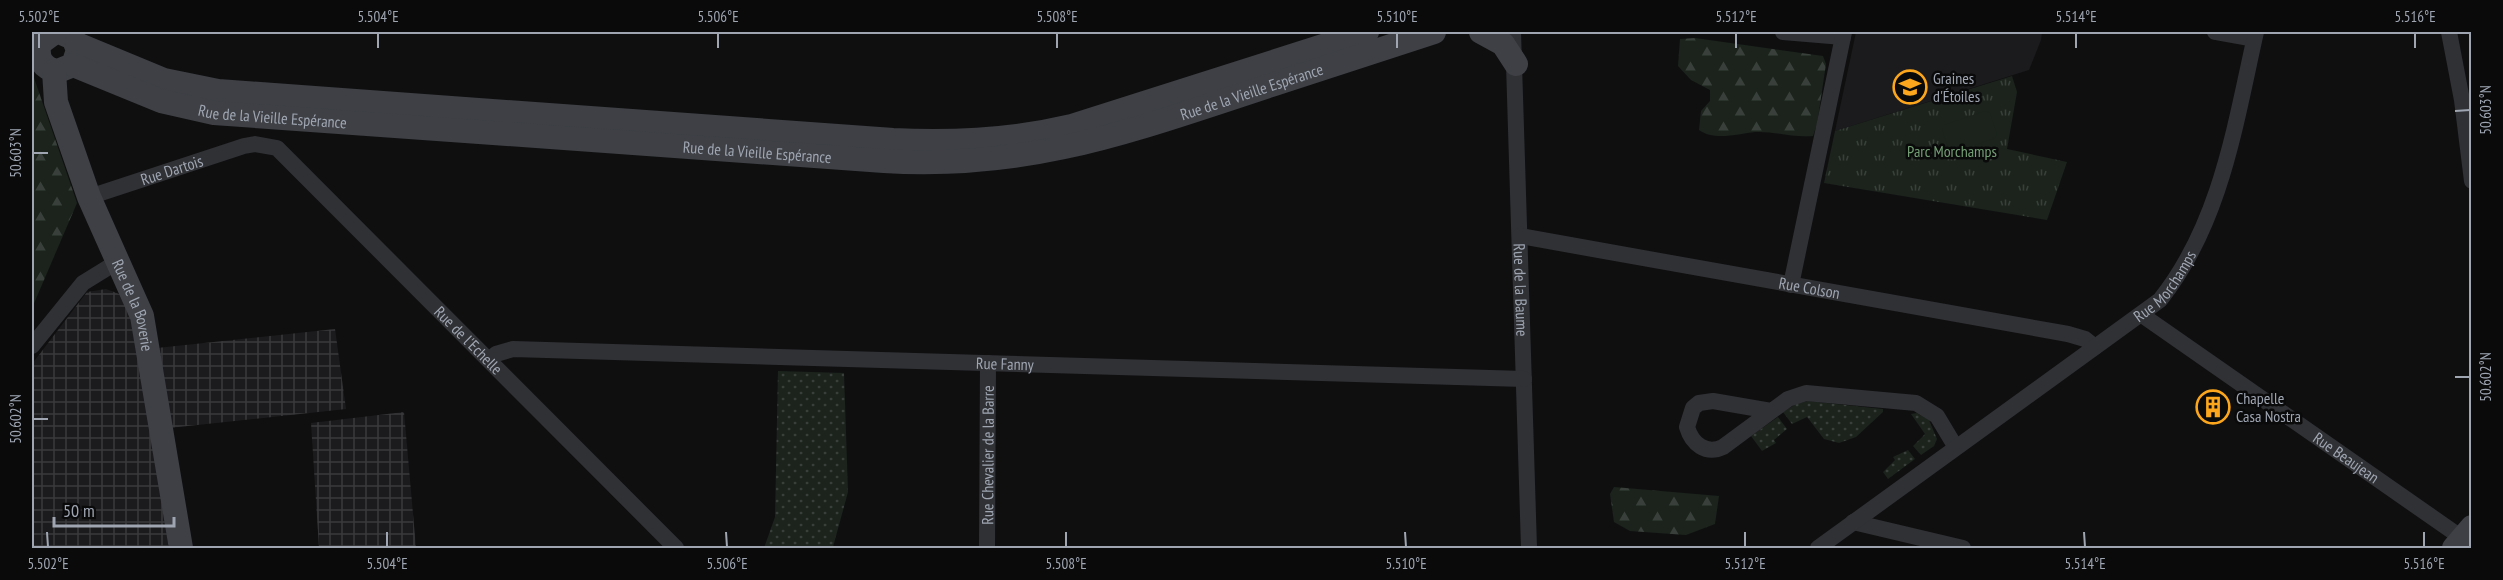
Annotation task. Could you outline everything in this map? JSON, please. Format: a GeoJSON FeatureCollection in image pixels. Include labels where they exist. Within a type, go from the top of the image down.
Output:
{"type":"FeatureCollection","features":[{"type":"Feature","properties":{"kind":"street","name":"Rue de la Vieille Espérance"},"geometry":{"type":"LineString","coordinates":[[57,44],[171,82],[243,93],[893,140],[975,140],[1033,134],[1072,126],[1367,32]]}},
{"type":"Feature","properties":{"kind":"street","name":"Rue de la Vieille Espérance"},"geometry":{"type":"LineString","coordinates":[[57,44],[161,102],[214,112],[884,161],[984,161],[1034,154],[1097,141],[1434,32]]}},
{"type":"Feature","properties":{"kind":"street"},"geometry":{"type":"LineString","coordinates":[[1481,32],[1503,44],[1516,64]]}},
{"type":"Feature","properties":{"kind":"street","name":"Rue de la Baume"},"geometry":{"type":"LineString","coordinates":[[1513,32],[1516,64],[1529,549]]}},
{"type":"Feature","properties":{"kind":"street"},"geometry":{"type":"LineString","coordinates":[[1783,32],[1843,34],[1791,285]]}},
{"type":"Feature","properties":{"kind":"street","name":"Rue Morchamps"},"geometry":{"type":"LineString","coordinates":[[1818,549],[1955,446],[2142,315],[2160,300],[2179,276],[2205,223],[2234,139],[2255,35],[2215,32]]}},
{"type":"Feature","properties":{"kind":"street"},"geometry":{"type":"LineString","coordinates":[[2449,32],[2467,99],[2472,181]]}},
{"type":"Feature","properties":{"kind":"street","name":"Rue de la Boverie"},"geometry":{"type":"LineString","coordinates":[[57,44],[56,102],[90,197],[136,301],[146,332],[181,549]]}},
{"type":"Feature","properties":{"kind":"street"},"geometry":{"type":"LineString","coordinates":[[214,112],[233,103],[243,93],[253,106],[276,117]]}},
{"type":"Feature","properties":{"kind":"street","name":"Rue Dartois"},"geometry":{"type":"LineString","coordinates":[[90,197],[255,144]]}},
{"type":"Feature","properties":{"kind":"street","name":"Rue de l'Echelle"},"geometry":{"type":"LineString","coordinates":[[255,144],[281,151],[676,549]]}},
{"type":"Feature","properties":{"kind":"street","name":"Rue Colson"},"geometry":{"type":"LineString","coordinates":[[1520,236],[2068,334],[2085,339],[2095,347]]}},
{"type":"Feature","properties":{"kind":"street"},"geometry":{"type":"LineString","coordinates":[[32,346],[82,283],[117,262]]}},
{"type":"Feature","properties":{"kind":"street","name":"Rue Beaujean"},"geometry":{"type":"LineString","coordinates":[[2142,315],[2463,538]]}},
{"type":"Feature","properties":{"kind":"street","name":"Rue Fanny"},"geometry":{"type":"LineString","coordinates":[[489,360],[496,354],[513,349],[1524,379]]}},
{"type":"Feature","properties":{"kind":"street","name":"Rue Chevalier de la Barre"},"geometry":{"type":"LineString","coordinates":[[987,549],[988,363]]}},
{"type":"Feature","properties":{"kind":"street"},"geometry":{"type":"LineString","coordinates":[[1771,411],[1706,401],[1694,408],[1687,427],[1694,442],[1701,447],[1717,450],[1788,399],[1806,393],[1866,400],[1910,401],[1932,411],[1955,446]]}},
{"type":"Feature","properties":{"kind":"street"},"geometry":{"type":"LineString","coordinates":[[1853,522],[1963,549]]}},
{"type":"Feature","properties":{"kind":"shaded area","name":"Graines d'Étoiles"},"geometry":{"type":"Polygon","coordinates":[[[1856,32],[2042,32],[2029,70],[1835,131],[1856,32]]]}},
{"type":"Feature","properties":{"kind":"shaded area"},"geometry":{"type":"Polygon","coordinates":[[[106,289],[122,295],[139,337],[172,545],[160,548],[32,548],[32,364],[87,292],[106,289]]]}},
{"type":"Feature","properties":{"kind":"shaded area"},"geometry":{"type":"Polygon","coordinates":[[[335,329],[346,409],[169,428],[157,348],[335,329]]]}},
{"type":"Feature","properties":{"kind":"shaded area"},"geometry":{"type":"Polygon","coordinates":[[[404,412],[416,548],[319,548],[311,423],[404,412]]]}},
{"type":"Feature","properties":{"kind":"green space"},"geometry":{"type":"Polygon","coordinates":[[[1695,38],[1823,56],[1826,64],[1817,124],[1813,136],[1755,132],[1719,136],[1699,130],[1701,111],[1710,101],[1710,90],[1691,80],[1678,66],[1680,39],[1695,38]]]}},
{"type":"Feature","properties":{"kind":"green space"},"geometry":{"type":"Polygon","coordinates":[[[32,72],[77,203],[32,308],[32,72]]]}},
{"type":"Feature","properties":{"kind":"green space","name":"Parc Morchamps"},"geometry":{"type":"Polygon","coordinates":[[[2012,76],[2017,92],[2007,149],[2067,162],[2047,220],[1824,183],[1835,131],[2012,76]]]}},
{"type":"Feature","properties":{"kind":"green space"},"geometry":{"type":"Polygon","coordinates":[[[1985,111],[1990,113],[1997,134],[1995,138],[1953,153],[1949,150],[1942,129],[1944,125],[1985,111]]]}},
{"type":"Feature","properties":{"kind":"green space"},"geometry":{"type":"Polygon","coordinates":[[[778,371],[844,373],[848,492],[833,547],[764,548],[775,517],[778,371]]]}},
{"type":"Feature","properties":{"kind":"green space"},"geometry":{"type":"Polygon","coordinates":[[[1808,401],[1883,409],[1883,412],[1856,437],[1839,443],[1824,439],[1807,417],[1792,424],[1783,412],[1796,404],[1808,401]]]}},
{"type":"Feature","properties":{"kind":"green space"},"geometry":{"type":"Polygon","coordinates":[[[1917,413],[1929,420],[1937,439],[1934,446],[1921,455],[1913,446],[1925,434],[1911,414],[1917,413]]]}},
{"type":"Feature","properties":{"kind":"green space"},"geometry":{"type":"Polygon","coordinates":[[[1778,417],[1787,429],[1774,440],[1776,443],[1762,451],[1751,436],[1778,417]]]}},
{"type":"Feature","properties":{"kind":"green space"},"geometry":{"type":"Polygon","coordinates":[[[1908,450],[1915,459],[1888,479],[1883,472],[1895,460],[1893,457],[1908,450]]]}},
{"type":"Feature","properties":{"kind":"green space"},"geometry":{"type":"Polygon","coordinates":[[[1614,487],[1719,496],[1715,524],[1686,535],[1630,531],[1614,522],[1610,494],[1614,487]]]}},
{"type":"Feature","properties":{"kind":"place","name":"Graines d'Étoiles"},"geometry":{"type":"Point","coordinates":[1910,87]}},
{"type":"Feature","properties":{"kind":"place","name":"Chapelle Casa Nostra"},"geometry":{"type":"Point","coordinates":[2213,407]}}]}
